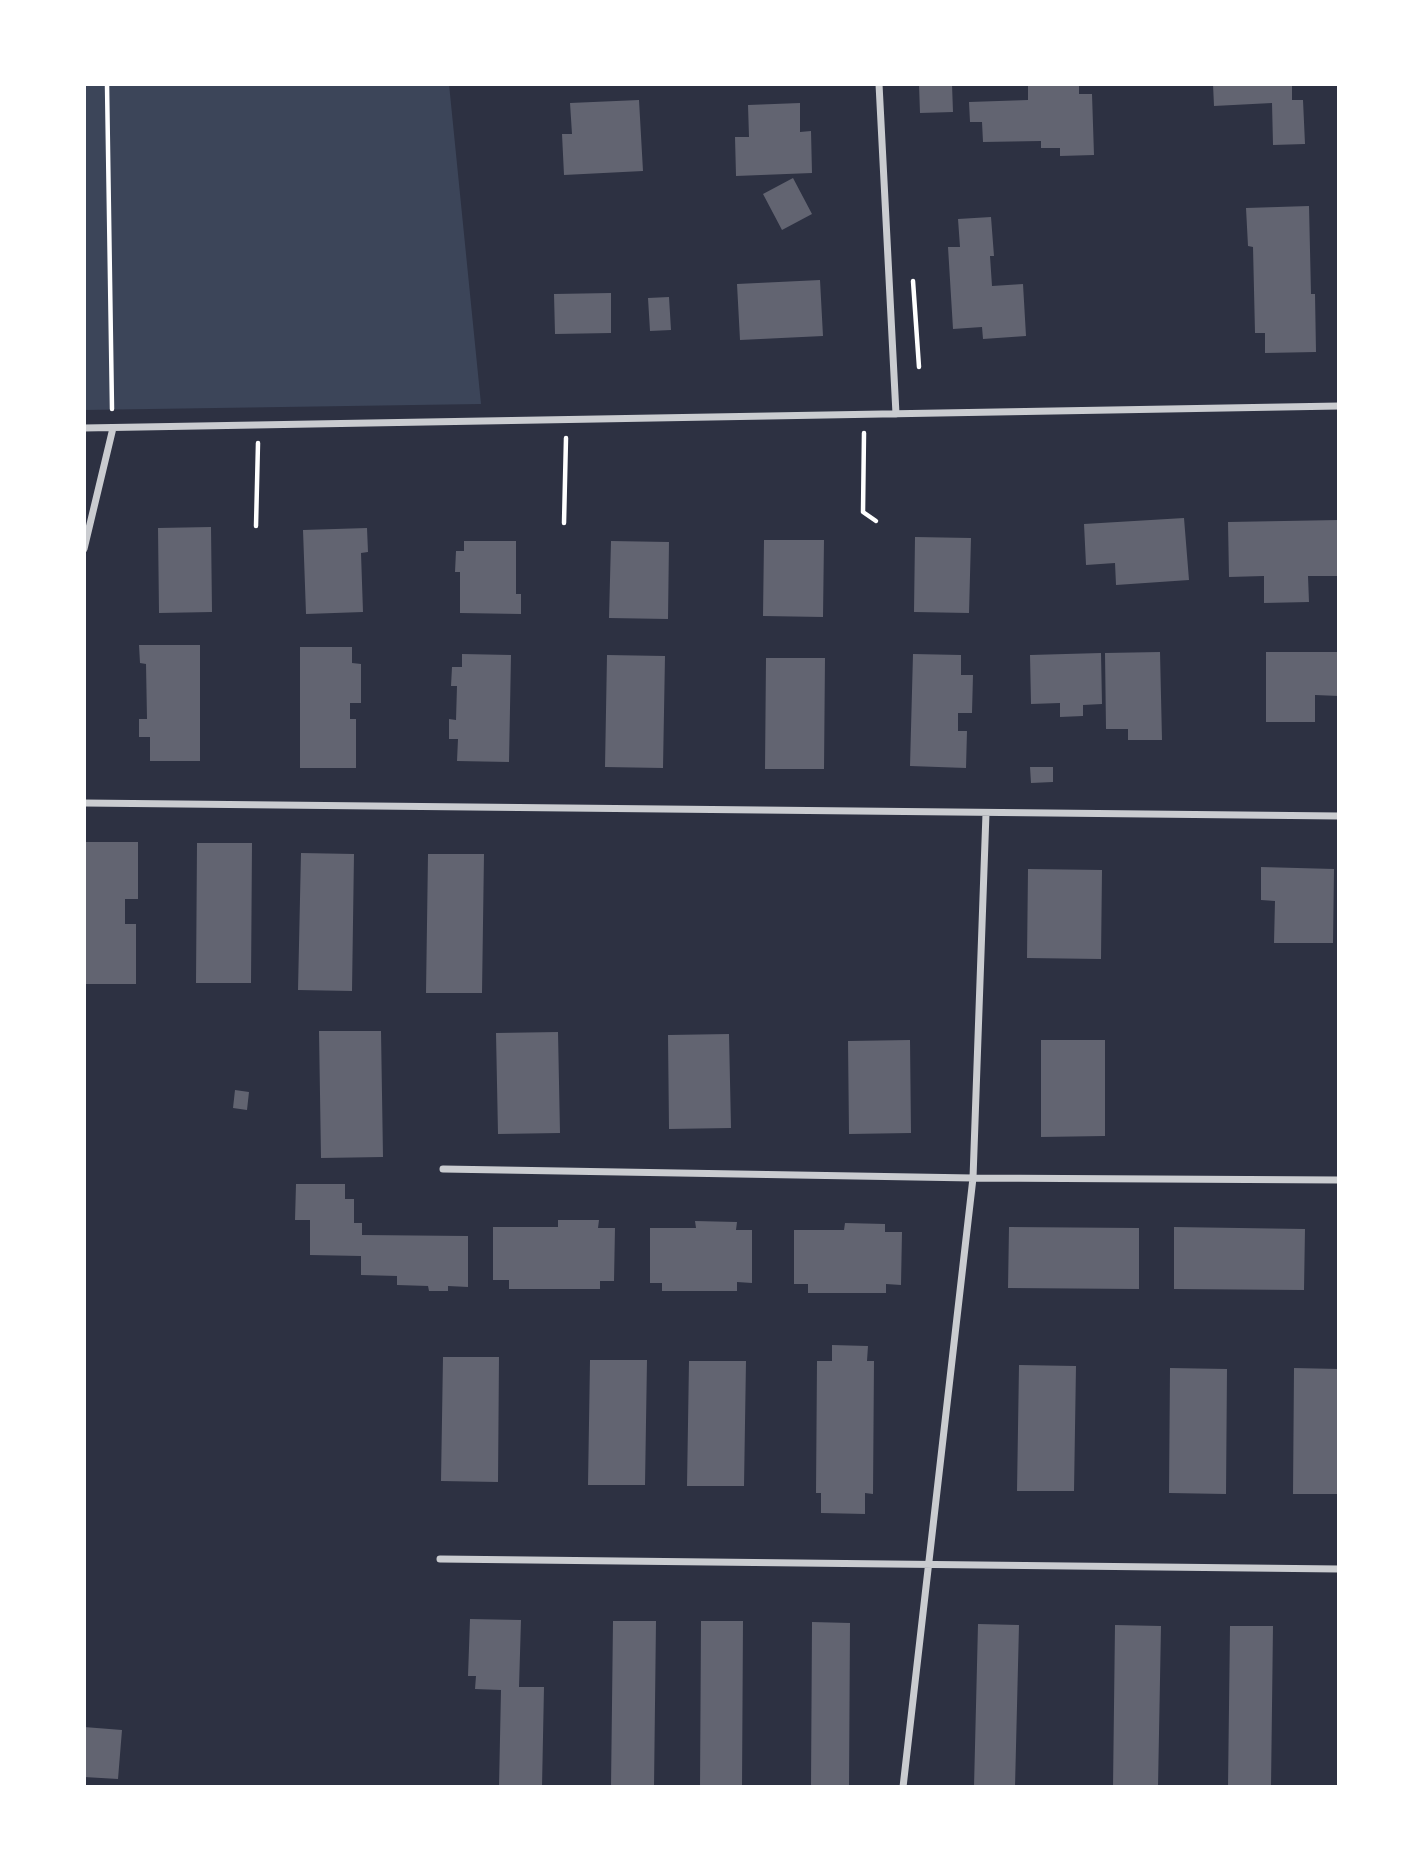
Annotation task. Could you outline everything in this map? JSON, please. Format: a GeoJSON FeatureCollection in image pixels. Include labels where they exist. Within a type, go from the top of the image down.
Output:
{"type":"FeatureCollection","features":[{"type":"Feature","properties":{"kind":"street"},"geometry":{"type":"LineString","coordinates":[[878,84],[896,414]]}},
{"type":"Feature","properties":{"kind":"street"},"geometry":{"type":"LineString","coordinates":[[84,428],[1339,407]]}},
{"type":"Feature","properties":{"kind":"street"},"geometry":{"type":"LineString","coordinates":[[84,549],[113,428]]}},
{"type":"Feature","properties":{"kind":"street"},"geometry":{"type":"LineString","coordinates":[[84,803],[1339,816]]}},
{"type":"Feature","properties":{"kind":"street"},"geometry":{"type":"LineString","coordinates":[[903,1787],[973,1178],[986,813]]}},
{"type":"Feature","properties":{"kind":"street"},"geometry":{"type":"LineString","coordinates":[[443,1170],[1339,1180]]}},
{"type":"Feature","properties":{"kind":"street"},"geometry":{"type":"LineString","coordinates":[[440,1559],[1339,1569]]}},
{"type":"Feature","properties":{"kind":"path"},"geometry":{"type":"LineString","coordinates":[[107,84],[113,428]]}},
{"type":"Feature","properties":{"kind":"path"},"geometry":{"type":"LineString","coordinates":[[864,415],[863,513],[876,521]]}},
{"type":"Feature","properties":{"kind":"path"},"geometry":{"type":"LineString","coordinates":[[564,523],[566,419]]}},
{"type":"Feature","properties":{"kind":"path"},"geometry":{"type":"LineString","coordinates":[[256,526],[259,425]]}},
{"type":"Feature","properties":{"kind":"shaded area"},"geometry":{"type":"Polygon","coordinates":[[[84,84],[449,84],[481,404],[84,410],[84,84]]]}},
{"type":"Feature","properties":{"kind":"building"},"geometry":{"type":"Polygon","coordinates":[[[919,84],[952,84],[953,112],[920,113],[919,84]]]}},
{"type":"Feature","properties":{"kind":"building"},"geometry":{"type":"Polygon","coordinates":[[[1079,84],[1079,94],[1092,94],[1094,155],[1060,156],[1060,148],[1041,148],[1041,141],[983,142],[982,122],[970,122],[969,102],[1028,100],[1028,85],[1079,84]]]}},
{"type":"Feature","properties":{"kind":"building"},"geometry":{"type":"Polygon","coordinates":[[[1213,84],[1292,84],[1292,100],[1303,100],[1305,144],[1273,145],[1272,103],[1214,106],[1213,84]]]}},
{"type":"Feature","properties":{"kind":"building"},"geometry":{"type":"Polygon","coordinates":[[[639,100],[643,171],[564,175],[562,134],[572,134],[570,103],[639,100]]]}},
{"type":"Feature","properties":{"kind":"building"},"geometry":{"type":"Polygon","coordinates":[[[800,103],[800,132],[811,131],[812,173],[736,176],[735,137],[749,137],[748,105],[800,103]]]}},
{"type":"Feature","properties":{"kind":"building"},"geometry":{"type":"Polygon","coordinates":[[[793,178],[812,214],[782,230],[763,194],[793,178]]]}},
{"type":"Feature","properties":{"kind":"building"},"geometry":{"type":"Polygon","coordinates":[[[1309,206],[1311,294],[1315,294],[1316,352],[1265,353],[1265,333],[1255,333],[1253,247],[1248,246],[1246,208],[1309,206]]]}},
{"type":"Feature","properties":{"kind":"building"},"geometry":{"type":"Polygon","coordinates":[[[991,217],[994,256],[990,256],[992,286],[1023,284],[1026,336],[983,339],[982,327],[953,329],[948,247],[960,247],[958,219],[991,217]]]}},
{"type":"Feature","properties":{"kind":"building"},"geometry":{"type":"Polygon","coordinates":[[[820,280],[823,336],[740,340],[737,284],[820,280]]]}},
{"type":"Feature","properties":{"kind":"building"},"geometry":{"type":"Polygon","coordinates":[[[611,293],[611,333],[555,334],[554,294],[611,293]]]}},
{"type":"Feature","properties":{"kind":"building"},"geometry":{"type":"Polygon","coordinates":[[[669,297],[671,330],[650,331],[648,298],[669,297]]]}},
{"type":"Feature","properties":{"kind":"building"},"geometry":{"type":"Polygon","coordinates":[[[1184,518],[1189,580],[1116,585],[1115,563],[1086,565],[1084,524],[1184,518]]]}},
{"type":"Feature","properties":{"kind":"building"},"geometry":{"type":"Polygon","coordinates":[[[1339,520],[1339,576],[1308,576],[1309,602],[1264,603],[1264,576],[1229,577],[1228,522],[1339,520]]]}},
{"type":"Feature","properties":{"kind":"building"},"geometry":{"type":"Polygon","coordinates":[[[211,527],[212,612],[159,613],[158,528],[211,527]]]}},
{"type":"Feature","properties":{"kind":"building"},"geometry":{"type":"Polygon","coordinates":[[[367,528],[368,552],[361,553],[363,612],[306,614],[303,530],[367,528]]]}},
{"type":"Feature","properties":{"kind":"building"},"geometry":{"type":"Polygon","coordinates":[[[915,537],[971,538],[969,613],[914,612],[915,537]]]}},
{"type":"Feature","properties":{"kind":"building"},"geometry":{"type":"Polygon","coordinates":[[[764,540],[824,540],[823,617],[763,616],[764,540]]]}},
{"type":"Feature","properties":{"kind":"building"},"geometry":{"type":"Polygon","coordinates":[[[464,541],[516,541],[516,594],[521,594],[521,614],[460,613],[460,572],[455,572],[456,551],[464,551],[464,541]]]}},
{"type":"Feature","properties":{"kind":"building"},"geometry":{"type":"Polygon","coordinates":[[[611,541],[669,542],[668,619],[609,618],[611,541]]]}},
{"type":"Feature","properties":{"kind":"building"},"geometry":{"type":"Polygon","coordinates":[[[139,645],[200,645],[200,761],[150,761],[150,737],[139,737],[139,719],[147,719],[146,664],[140,663],[139,645]]]}},
{"type":"Feature","properties":{"kind":"building"},"geometry":{"type":"Polygon","coordinates":[[[300,647],[352,647],[352,663],[361,664],[361,703],[350,703],[350,719],[356,719],[356,768],[300,768],[300,647]]]}},
{"type":"Feature","properties":{"kind":"building"},"geometry":{"type":"Polygon","coordinates":[[[1160,652],[1162,740],[1128,740],[1128,729],[1106,729],[1105,653],[1160,652]]]}},
{"type":"Feature","properties":{"kind":"building"},"geometry":{"type":"Polygon","coordinates":[[[1266,652],[1339,652],[1339,696],[1315,695],[1315,722],[1266,722],[1266,652]]]}},
{"type":"Feature","properties":{"kind":"building"},"geometry":{"type":"Polygon","coordinates":[[[1101,653],[1102,704],[1083,705],[1083,716],[1060,717],[1060,703],[1031,704],[1030,655],[1101,653]]]}},
{"type":"Feature","properties":{"kind":"building"},"geometry":{"type":"Polygon","coordinates":[[[462,654],[511,655],[509,762],[457,761],[458,739],[449,739],[449,719],[456,720],[457,686],[451,686],[452,667],[462,667],[462,654]]]}},
{"type":"Feature","properties":{"kind":"building"},"geometry":{"type":"Polygon","coordinates":[[[913,654],[961,655],[961,675],[973,675],[972,713],[958,713],[958,731],[967,731],[966,768],[910,766],[913,654]]]}},
{"type":"Feature","properties":{"kind":"building"},"geometry":{"type":"Polygon","coordinates":[[[607,655],[665,656],[663,768],[605,767],[607,655]]]}},
{"type":"Feature","properties":{"kind":"building"},"geometry":{"type":"Polygon","coordinates":[[[766,658],[825,658],[824,769],[765,769],[766,658]]]}},
{"type":"Feature","properties":{"kind":"building"},"geometry":{"type":"Polygon","coordinates":[[[1030,767],[1053,767],[1053,782],[1031,783],[1030,767]]]}},
{"type":"Feature","properties":{"kind":"building"},"geometry":{"type":"Polygon","coordinates":[[[84,842],[138,842],[138,899],[125,899],[125,924],[136,924],[136,984],[84,984],[84,842]]]}},
{"type":"Feature","properties":{"kind":"building"},"geometry":{"type":"Polygon","coordinates":[[[197,843],[252,843],[251,983],[196,983],[197,843]]]}},
{"type":"Feature","properties":{"kind":"building"},"geometry":{"type":"Polygon","coordinates":[[[301,853],[354,854],[352,991],[298,990],[301,853]]]}},
{"type":"Feature","properties":{"kind":"building"},"geometry":{"type":"Polygon","coordinates":[[[428,854],[484,854],[482,993],[426,993],[428,854]]]}},
{"type":"Feature","properties":{"kind":"building"},"geometry":{"type":"Polygon","coordinates":[[[1261,867],[1334,869],[1333,943],[1274,943],[1275,901],[1261,900],[1261,867]]]}},
{"type":"Feature","properties":{"kind":"building"},"geometry":{"type":"Polygon","coordinates":[[[1028,869],[1102,870],[1101,959],[1027,958],[1028,869]]]}},
{"type":"Feature","properties":{"kind":"building"},"geometry":{"type":"Polygon","coordinates":[[[319,1031],[381,1031],[383,1157],[321,1158],[319,1031]]]}},
{"type":"Feature","properties":{"kind":"building"},"geometry":{"type":"Polygon","coordinates":[[[558,1032],[560,1133],[498,1134],[496,1033],[558,1032]]]}},
{"type":"Feature","properties":{"kind":"building"},"geometry":{"type":"Polygon","coordinates":[[[729,1034],[731,1128],[669,1129],[668,1035],[729,1034]]]}},
{"type":"Feature","properties":{"kind":"building"},"geometry":{"type":"Polygon","coordinates":[[[910,1040],[911,1133],[849,1134],[848,1041],[910,1040]]]}},
{"type":"Feature","properties":{"kind":"building"},"geometry":{"type":"Polygon","coordinates":[[[1041,1040],[1105,1040],[1105,1136],[1041,1137],[1041,1040]]]}},
{"type":"Feature","properties":{"kind":"building"},"geometry":{"type":"Polygon","coordinates":[[[235,1090],[249,1092],[247,1110],[233,1108],[235,1090]]]}},
{"type":"Feature","properties":{"kind":"building"},"geometry":{"type":"Polygon","coordinates":[[[296,1184],[345,1184],[345,1199],[354,1199],[354,1223],[362,1223],[362,1235],[468,1236],[468,1287],[448,1286],[448,1291],[429,1291],[428,1286],[397,1285],[397,1276],[361,1275],[361,1256],[310,1255],[310,1220],[295,1220],[296,1184]]]}},
{"type":"Feature","properties":{"kind":"building"},"geometry":{"type":"Polygon","coordinates":[[[558,1220],[599,1220],[598,1228],[615,1228],[614,1281],[600,1281],[600,1289],[509,1289],[509,1280],[493,1280],[493,1227],[558,1227],[558,1220]]]}},
{"type":"Feature","properties":{"kind":"building"},"geometry":{"type":"Polygon","coordinates":[[[695,1221],[737,1222],[736,1230],[752,1230],[752,1283],[737,1282],[737,1291],[662,1291],[662,1283],[650,1283],[650,1228],[696,1228],[695,1221]]]}},
{"type":"Feature","properties":{"kind":"building"},"geometry":{"type":"Polygon","coordinates":[[[845,1223],[885,1224],[885,1232],[902,1232],[901,1285],[886,1284],[886,1293],[808,1293],[808,1284],[794,1284],[794,1230],[844,1230],[845,1223]]]}},
{"type":"Feature","properties":{"kind":"building"},"geometry":{"type":"Polygon","coordinates":[[[1009,1227],[1139,1228],[1139,1289],[1008,1288],[1009,1227]]]}},
{"type":"Feature","properties":{"kind":"building"},"geometry":{"type":"Polygon","coordinates":[[[1174,1227],[1305,1229],[1304,1290],[1174,1289],[1174,1227]]]}},
{"type":"Feature","properties":{"kind":"building"},"geometry":{"type":"Polygon","coordinates":[[[832,1345],[868,1346],[867,1361],[874,1361],[873,1494],[865,1493],[865,1514],[821,1513],[821,1493],[816,1493],[817,1361],[832,1361],[832,1345]]]}},
{"type":"Feature","properties":{"kind":"building"},"geometry":{"type":"Polygon","coordinates":[[[443,1357],[499,1357],[498,1482],[441,1481],[443,1357]]]}},
{"type":"Feature","properties":{"kind":"building"},"geometry":{"type":"Polygon","coordinates":[[[590,1360],[647,1360],[645,1485],[588,1485],[590,1360]]]}},
{"type":"Feature","properties":{"kind":"building"},"geometry":{"type":"Polygon","coordinates":[[[689,1361],[746,1361],[744,1486],[687,1486],[689,1361]]]}},
{"type":"Feature","properties":{"kind":"building"},"geometry":{"type":"Polygon","coordinates":[[[1019,1365],[1076,1366],[1074,1491],[1017,1491],[1019,1365]]]}},
{"type":"Feature","properties":{"kind":"building"},"geometry":{"type":"Polygon","coordinates":[[[1170,1368],[1227,1369],[1226,1494],[1169,1493],[1170,1368]]]}},
{"type":"Feature","properties":{"kind":"building"},"geometry":{"type":"Polygon","coordinates":[[[1294,1368],[1339,1369],[1339,1494],[1293,1494],[1294,1368]]]}},
{"type":"Feature","properties":{"kind":"building"},"geometry":{"type":"Polygon","coordinates":[[[470,1619],[521,1620],[519,1687],[544,1687],[542,1787],[499,1787],[501,1690],[475,1689],[476,1676],[468,1676],[470,1619]]]}},
{"type":"Feature","properties":{"kind":"building"},"geometry":{"type":"Polygon","coordinates":[[[613,1621],[656,1621],[654,1787],[611,1787],[613,1621]]]}},
{"type":"Feature","properties":{"kind":"building"},"geometry":{"type":"Polygon","coordinates":[[[701,1621],[743,1621],[742,1787],[700,1787],[701,1621]]]}},
{"type":"Feature","properties":{"kind":"building"},"geometry":{"type":"Polygon","coordinates":[[[812,1622],[850,1623],[849,1787],[811,1787],[812,1622]]]}},
{"type":"Feature","properties":{"kind":"building"},"geometry":{"type":"Polygon","coordinates":[[[978,1624],[1019,1625],[1015,1787],[974,1787],[978,1624]]]}},
{"type":"Feature","properties":{"kind":"building"},"geometry":{"type":"Polygon","coordinates":[[[1115,1625],[1161,1626],[1158,1787],[1113,1787],[1115,1625]]]}},
{"type":"Feature","properties":{"kind":"building"},"geometry":{"type":"Polygon","coordinates":[[[1230,1626],[1273,1626],[1271,1787],[1228,1787],[1230,1626]]]}},
{"type":"Feature","properties":{"kind":"building"},"geometry":{"type":"Polygon","coordinates":[[[84,1727],[122,1730],[118,1779],[84,1777],[84,1727]]]}}]}
